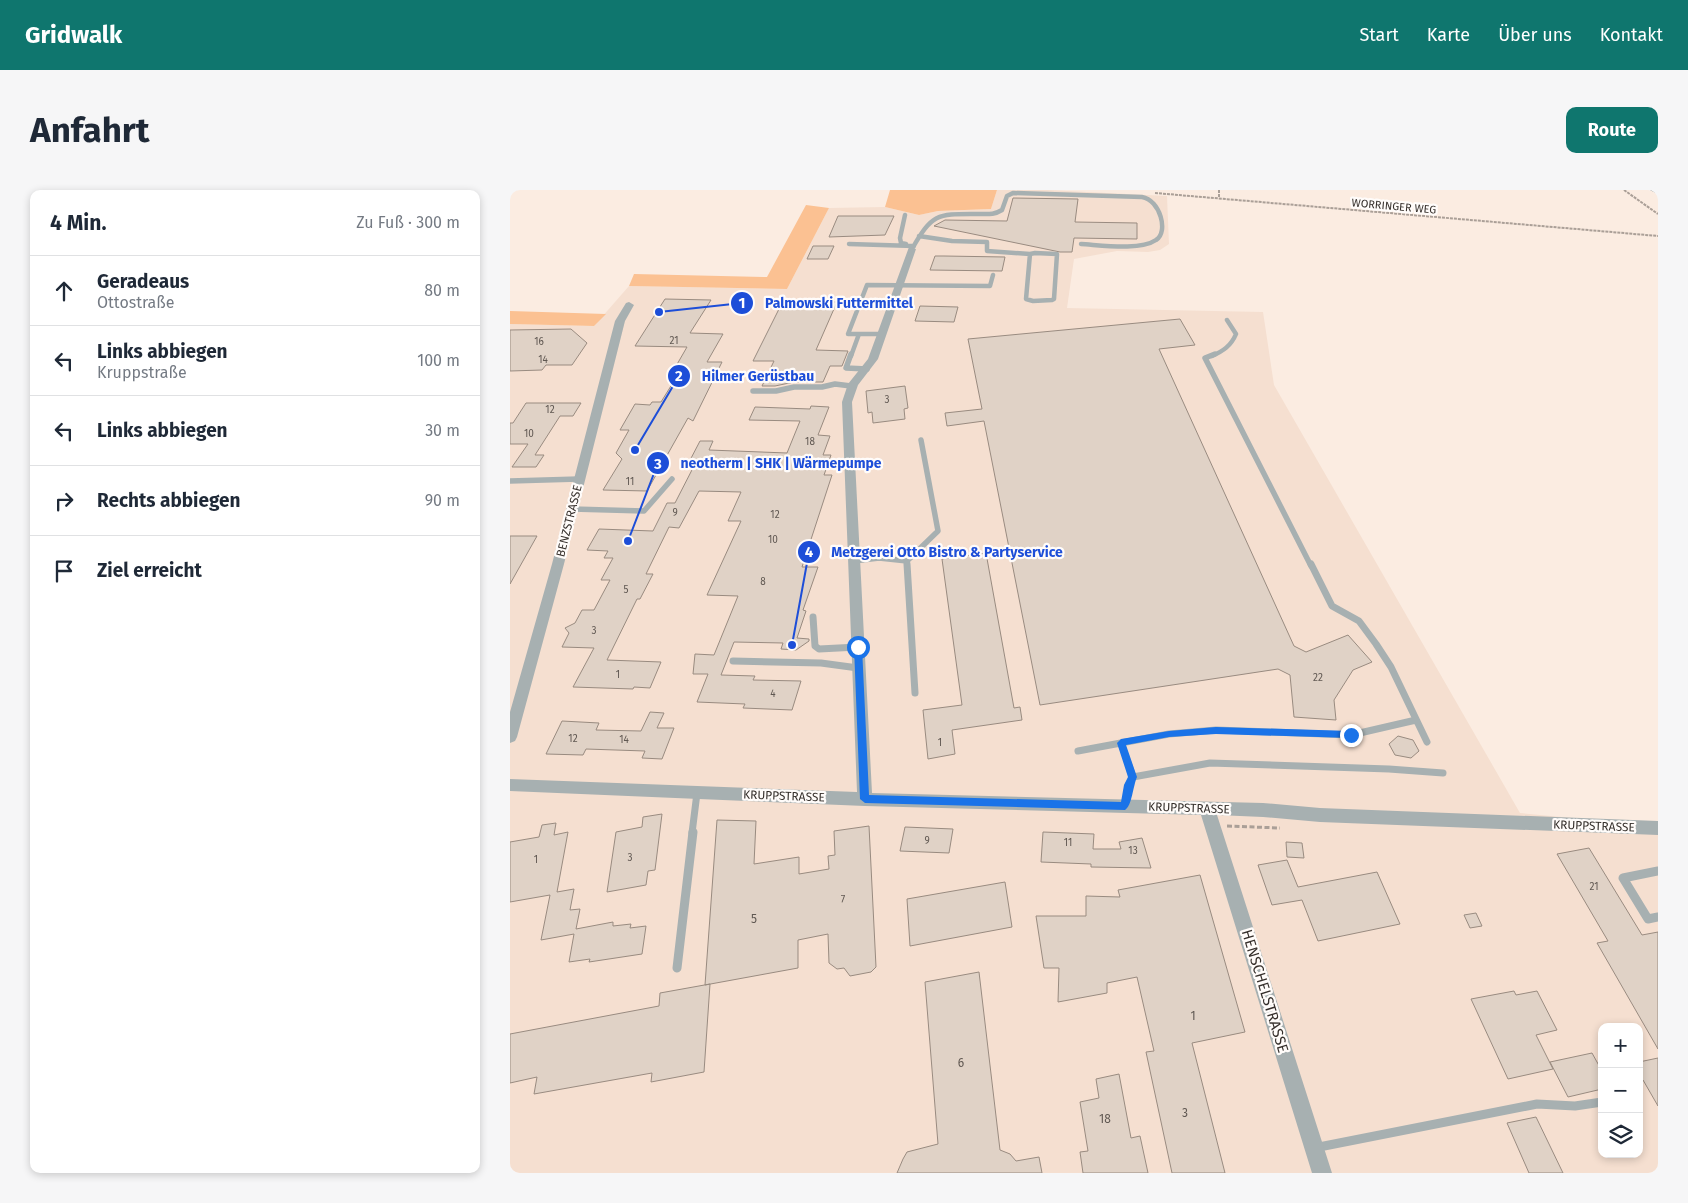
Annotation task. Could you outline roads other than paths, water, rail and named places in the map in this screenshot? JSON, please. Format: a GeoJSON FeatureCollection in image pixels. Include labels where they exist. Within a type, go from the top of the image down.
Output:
{"type":"FeatureCollection","features":[{"type":"Feature","properties":{"kind":"highway"},"geometry":{"type":"LineString","coordinates":[[1654,190],[1658,192]]}},
{"type":"Feature","properties":{"kind":"street"},"geometry":{"type":"LineString","coordinates":[[865,799],[847,402],[851,386],[873,360],[913,247]]}},
{"type":"Feature","properties":{"kind":"street","name":"BENZSTRASSE"},"geometry":{"type":"LineString","coordinates":[[510,737],[572,509],[620,321],[629,305]]}},
{"type":"Feature","properties":{"kind":"street","name":"KRUPPSTRASSE"},"geometry":{"type":"LineString","coordinates":[[510,785],[865,799],[1263,810],[1320,815],[1658,828]]}},
{"type":"Feature","properties":{"kind":"street","name":"HENSCHELSTRASSE"},"geometry":{"type":"LineString","coordinates":[[1207,809],[1322,1173]]}},
{"type":"Feature","properties":{"kind":"lane"},"geometry":{"type":"LineString","coordinates":[[913,247],[925,226],[934,218],[947,214],[995,214],[1002,210],[1006,196],[1018,192],[1049,196],[1142,197],[1158,204],[1161,229],[1160,236],[1154,242],[1143,245],[1081,244]]}},
{"type":"Feature","properties":{"kind":"lane"},"geometry":{"type":"LineString","coordinates":[[905,215],[900,238],[901,243],[913,247]]}},
{"type":"Feature","properties":{"kind":"lane"},"geometry":{"type":"LineString","coordinates":[[920,236],[952,241],[987,242],[987,252],[1057,254],[1054,299],[1033,301],[1026,299],[1030,254]]}},
{"type":"Feature","properties":{"kind":"lane"},"geometry":{"type":"LineString","coordinates":[[848,244],[913,247]]}},
{"type":"Feature","properties":{"kind":"lane"},"geometry":{"type":"LineString","coordinates":[[882,334],[848,334],[867,285],[990,286],[993,275]]}},
{"type":"Feature","properties":{"kind":"lane"},"geometry":{"type":"LineString","coordinates":[[1227,320],[1236,334],[1232,344],[1222,352],[1205,358],[1332,606],[1359,621],[1376,644],[1391,667],[1427,742]]}},
{"type":"Feature","properties":{"kind":"lane"},"geometry":{"type":"LineString","coordinates":[[859,334],[846,368],[867,369]]}},
{"type":"Feature","properties":{"kind":"lane"},"geometry":{"type":"LineString","coordinates":[[752,390],[776,391],[794,387],[822,387],[835,384],[851,386]]}},
{"type":"Feature","properties":{"kind":"lane"},"geometry":{"type":"LineString","coordinates":[[915,694],[907,561],[938,531],[921,440]]}},
{"type":"Feature","properties":{"kind":"lane"},"geometry":{"type":"LineString","coordinates":[[510,481],[579,479]]}},
{"type":"Feature","properties":{"kind":"lane"},"geometry":{"type":"LineString","coordinates":[[572,509],[644,510],[672,479]]}},
{"type":"Feature","properties":{"kind":"lane"},"geometry":{"type":"LineString","coordinates":[[854,561],[879,558],[907,561]]}},
{"type":"Feature","properties":{"kind":"lane"},"geometry":{"type":"LineString","coordinates":[[813,617],[815,646],[819,650],[858,647]]}},
{"type":"Feature","properties":{"kind":"lane"},"geometry":{"type":"LineString","coordinates":[[733,661],[820,663],[858,668]]}},
{"type":"Feature","properties":{"kind":"lane"},"geometry":{"type":"LineString","coordinates":[[1078,750],[1169,734],[1216,730],[1351,735],[1416,720]]}},
{"type":"Feature","properties":{"kind":"lane"},"geometry":{"type":"LineString","coordinates":[[1121,743],[1133,777]]}},
{"type":"Feature","properties":{"kind":"lane"},"geometry":{"type":"LineString","coordinates":[[1125,806],[1128,785],[1133,777],[1210,763],[1389,769],[1443,773]]}},
{"type":"Feature","properties":{"kind":"lane"},"geometry":{"type":"LineString","coordinates":[[677,968],[697,793]]}},
{"type":"Feature","properties":{"kind":"lane"},"geometry":{"type":"LineString","coordinates":[[1658,871],[1623,878],[1648,919],[1658,917]]}},
{"type":"Feature","properties":{"kind":"lane"},"geometry":{"type":"LineString","coordinates":[[1314,1148],[1537,1104],[1575,1106],[1598,1103]]}},
{"type":"Feature","properties":{"kind":"place","name":"Palmowski Futtermittel"},"geometry":{"type":"Point","coordinates":[659,312]}},
{"type":"Feature","properties":{"kind":"place","name":"Hilmer Gerüstbau"},"geometry":{"type":"Point","coordinates":[635,450]}},
{"type":"Feature","properties":{"kind":"place","name":"neotherm | SHK | Wärmepumpe"},"geometry":{"type":"Point","coordinates":[628,541]}},
{"type":"Feature","properties":{"kind":"place","name":"Metzgerei Otto Bistro & Partyservice"},"geometry":{"type":"Point","coordinates":[792,645]}}]}
